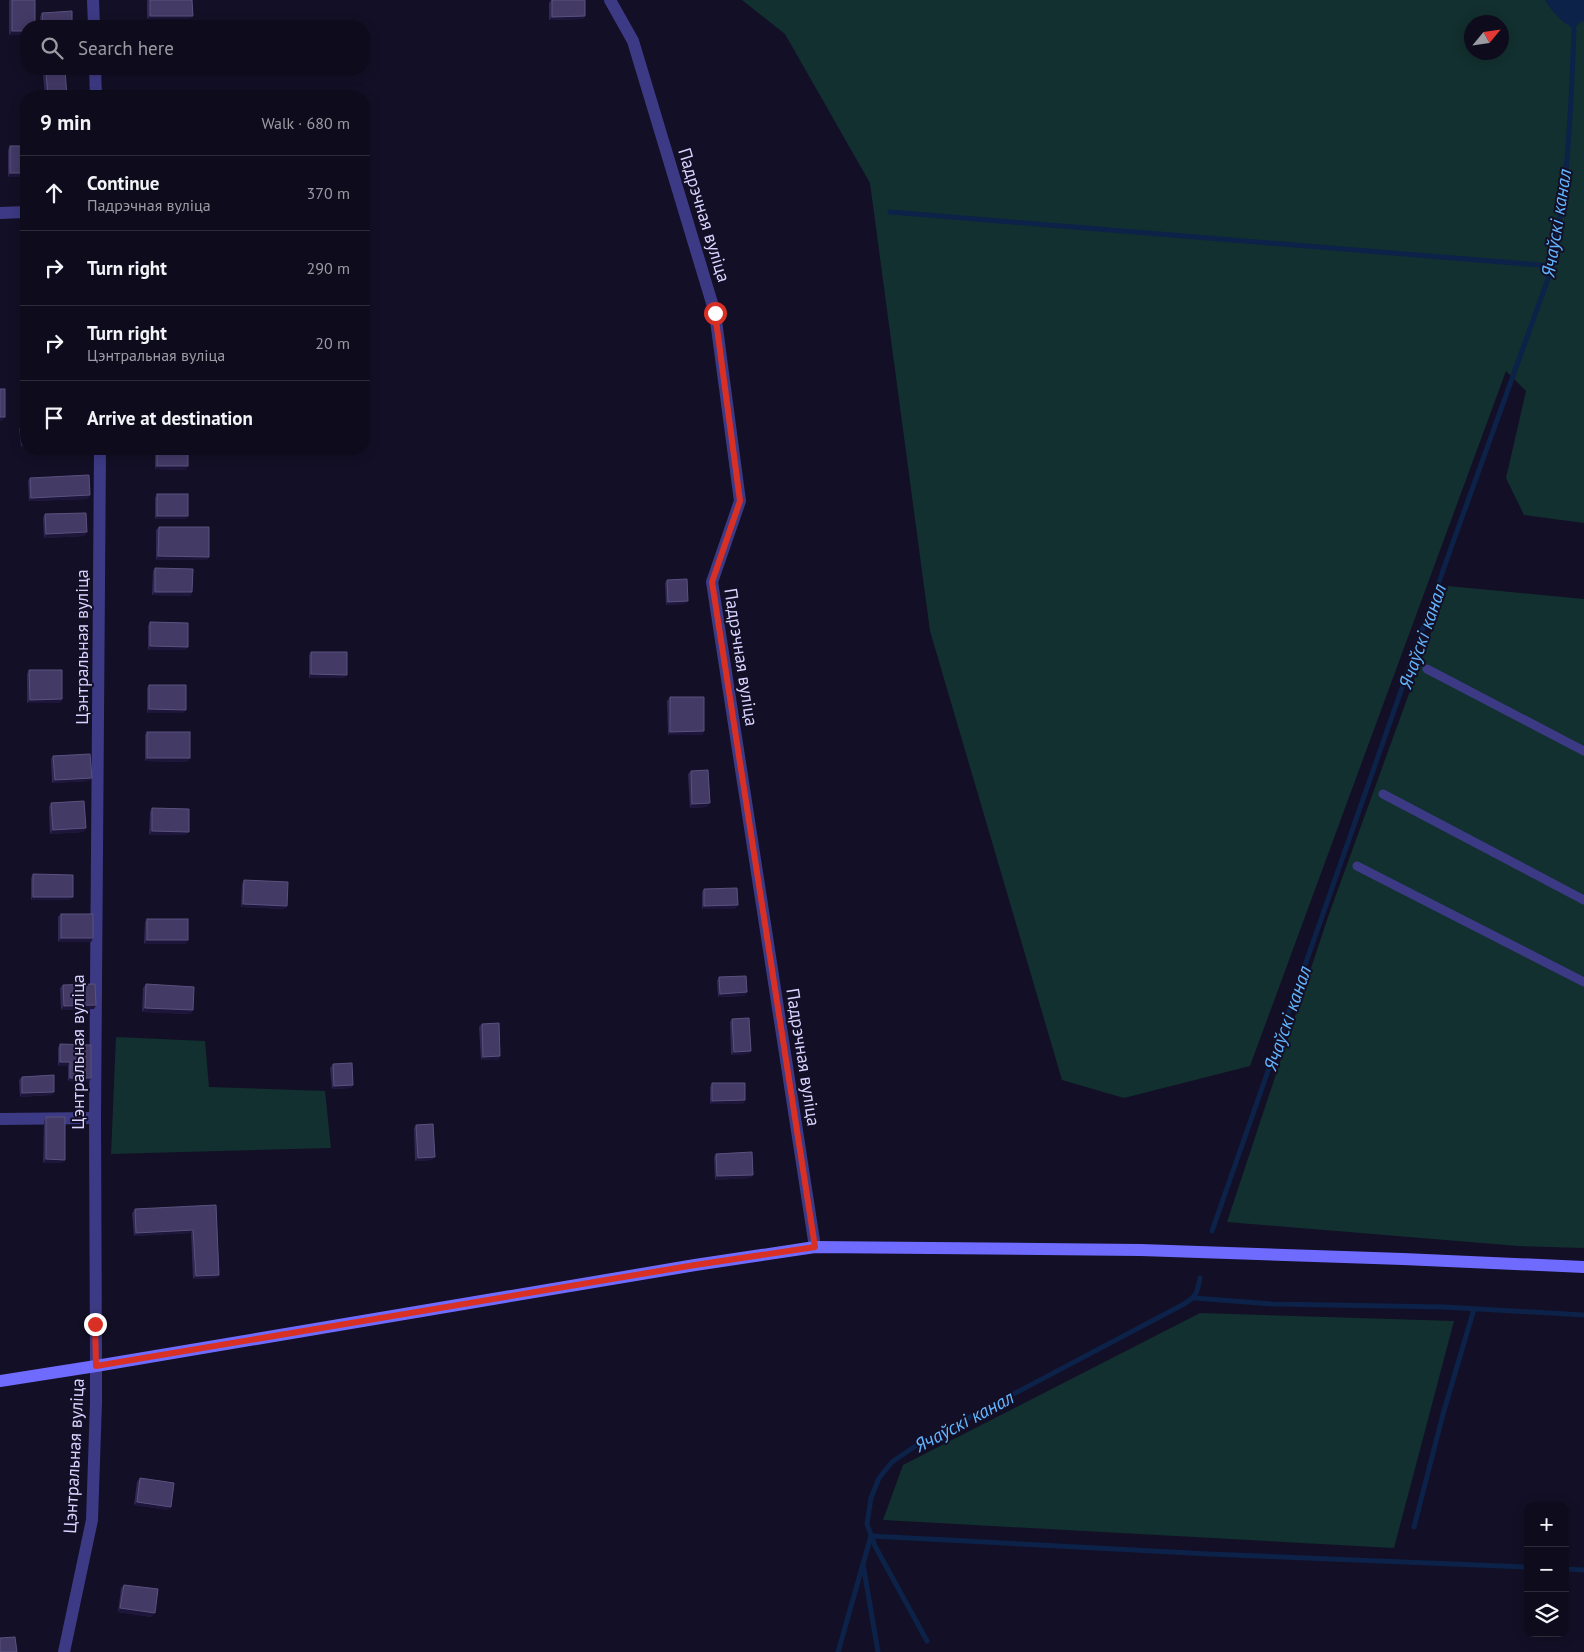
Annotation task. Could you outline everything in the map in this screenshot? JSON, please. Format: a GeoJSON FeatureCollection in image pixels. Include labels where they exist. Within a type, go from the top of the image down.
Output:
{"type":"FeatureCollection","features":[{"type":"Feature","properties":{"kind":"main road"},"geometry":{"type":"LineString","coordinates":[[0,1380],[96,1366],[695,1265],[815,1247],[1141,1250],[1403,1259],[1584,1268]]}},
{"type":"Feature","properties":{"kind":"street"},"geometry":{"type":"LineString","coordinates":[[93,0],[94,20]]}},
{"type":"Feature","properties":{"kind":"street","name":"Падрэчная вуліца"},"geometry":{"type":"LineString","coordinates":[[610,0],[633,41],[715,313],[740,501],[712,582],[815,1247]]}},
{"type":"Feature","properties":{"kind":"street"},"geometry":{"type":"LineString","coordinates":[[95,75],[96,90]]}},
{"type":"Feature","properties":{"kind":"street"},"geometry":{"type":"LineString","coordinates":[[0,212],[20,212]]}},
{"type":"Feature","properties":{"kind":"street","name":"Цэнтральная вуліца"},"geometry":{"type":"LineString","coordinates":[[64,1652],[92,1520],[96,1402],[95,1118],[100,455]]}},
{"type":"Feature","properties":{"kind":"street"},"geometry":{"type":"LineString","coordinates":[[0,1119],[95,1118]]}},
{"type":"Feature","properties":{"kind":"lane"},"geometry":{"type":"LineString","coordinates":[[1426,669],[1584,751]]}},
{"type":"Feature","properties":{"kind":"lane"},"geometry":{"type":"LineString","coordinates":[[1383,794],[1584,900]]}},
{"type":"Feature","properties":{"kind":"lane"},"geometry":{"type":"LineString","coordinates":[[1358,866],[1584,982]]}},
{"type":"Feature","properties":{"kind":"green space"},"geometry":{"type":"Polygon","coordinates":[[[742,0],[1545,0],[1558,16],[1574,28],[1581,21],[1584,21],[1584,523],[1524,515],[1506,478],[1526,391],[1506,371],[1250,1066],[1124,1098],[1062,1080],[930,631],[870,183],[785,34],[742,0]]]}},
{"type":"Feature","properties":{"kind":"green space"},"geometry":{"type":"Polygon","coordinates":[[[1448,586],[1584,599],[1584,1248],[1518,1246],[1227,1222],[1328,917],[1448,586]]]}},
{"type":"Feature","properties":{"kind":"green space"},"geometry":{"type":"Polygon","coordinates":[[[116,1037],[205,1041],[209,1087],[325,1091],[331,1148],[111,1154],[116,1037]]]}},
{"type":"Feature","properties":{"kind":"green space"},"geometry":{"type":"Polygon","coordinates":[[[1200,1313],[1454,1321],[1394,1548],[883,1520],[903,1465],[1200,1313]]]}},
{"type":"Feature","properties":{"kind":"water"},"geometry":{"type":"Polygon","coordinates":[[[1545,0],[1584,0],[1584,21],[1580,22],[1574,29],[1551,9],[1545,0]]]}},
{"type":"Feature","properties":{"kind":"building"},"geometry":{"type":"Polygon","coordinates":[[[12,0],[35,0],[35,20],[20,20],[20,31],[12,31],[12,0]]]}},
{"type":"Feature","properties":{"kind":"building"},"geometry":{"type":"Polygon","coordinates":[[[150,0],[192,0],[193,16],[150,16],[150,0]]]}},
{"type":"Feature","properties":{"kind":"building"},"geometry":{"type":"Polygon","coordinates":[[[552,0],[585,0],[585,16],[552,17],[552,0]]]}},
{"type":"Feature","properties":{"kind":"building"},"geometry":{"type":"Polygon","coordinates":[[[72,11],[72,20],[43,20],[42,13],[72,11]]]}},
{"type":"Feature","properties":{"kind":"building"},"geometry":{"type":"Polygon","coordinates":[[[46,75],[65,75],[67,90],[48,90],[46,75]]]}},
{"type":"Feature","properties":{"kind":"building"},"geometry":{"type":"Polygon","coordinates":[[[10,146],[20,146],[20,173],[10,173],[10,146]]]}},
{"type":"Feature","properties":{"kind":"building"},"geometry":{"type":"Polygon","coordinates":[[[0,389],[5,389],[5,417],[0,417],[0,389]]]}},
{"type":"Feature","properties":{"kind":"building"},"geometry":{"type":"Polygon","coordinates":[[[157,455],[188,455],[188,466],[157,466],[157,455]]]}},
{"type":"Feature","properties":{"kind":"building"},"geometry":{"type":"Polygon","coordinates":[[[89,475],[90,495],[31,498],[30,478],[89,475]]]}},
{"type":"Feature","properties":{"kind":"building"},"geometry":{"type":"Polygon","coordinates":[[[157,494],[188,494],[188,516],[157,516],[157,494]]]}},
{"type":"Feature","properties":{"kind":"building"},"geometry":{"type":"Polygon","coordinates":[[[86,513],[87,532],[46,534],[45,514],[86,513]]]}},
{"type":"Feature","properties":{"kind":"building"},"geometry":{"type":"Polygon","coordinates":[[[159,527],[209,527],[209,557],[158,556],[159,527]]]}},
{"type":"Feature","properties":{"kind":"building"},"geometry":{"type":"Polygon","coordinates":[[[155,568],[193,569],[192,592],[155,592],[155,568]]]}},
{"type":"Feature","properties":{"kind":"building"},"geometry":{"type":"Polygon","coordinates":[[[687,579],[688,601],[668,602],[667,580],[687,579]]]}},
{"type":"Feature","properties":{"kind":"building"},"geometry":{"type":"Polygon","coordinates":[[[150,622],[188,623],[188,647],[150,646],[150,622]]]}},
{"type":"Feature","properties":{"kind":"building"},"geometry":{"type":"Polygon","coordinates":[[[311,652],[347,652],[347,675],[311,674],[311,652]]]}},
{"type":"Feature","properties":{"kind":"building"},"geometry":{"type":"Polygon","coordinates":[[[29,670],[62,670],[62,699],[30,700],[29,670]]]}},
{"type":"Feature","properties":{"kind":"building"},"geometry":{"type":"Polygon","coordinates":[[[149,685],[186,685],[186,710],[149,709],[149,685]]]}},
{"type":"Feature","properties":{"kind":"building"},"geometry":{"type":"Polygon","coordinates":[[[670,697],[704,697],[704,731],[670,732],[670,697]]]}},
{"type":"Feature","properties":{"kind":"building"},"geometry":{"type":"Polygon","coordinates":[[[147,732],[190,732],[190,758],[147,758],[147,732]]]}},
{"type":"Feature","properties":{"kind":"building"},"geometry":{"type":"Polygon","coordinates":[[[90,754],[92,778],[55,780],[53,756],[90,754]]]}},
{"type":"Feature","properties":{"kind":"building"},"geometry":{"type":"Polygon","coordinates":[[[708,770],[710,803],[692,804],[691,771],[708,770]]]}},
{"type":"Feature","properties":{"kind":"building"},"geometry":{"type":"Polygon","coordinates":[[[84,801],[86,828],[53,830],[51,803],[84,801]]]}},
{"type":"Feature","properties":{"kind":"building"},"geometry":{"type":"Polygon","coordinates":[[[152,808],[189,809],[189,832],[152,831],[152,808]]]}},
{"type":"Feature","properties":{"kind":"building"},"geometry":{"type":"Polygon","coordinates":[[[33,874],[73,875],[73,897],[33,897],[33,874]]]}},
{"type":"Feature","properties":{"kind":"building"},"geometry":{"type":"Polygon","coordinates":[[[244,880],[288,882],[287,906],[243,904],[244,880]]]}},
{"type":"Feature","properties":{"kind":"building"},"geometry":{"type":"Polygon","coordinates":[[[737,888],[738,905],[704,906],[704,889],[737,888]]]}},
{"type":"Feature","properties":{"kind":"building"},"geometry":{"type":"Polygon","coordinates":[[[61,914],[93,914],[93,938],[61,938],[61,914]]]}},
{"type":"Feature","properties":{"kind":"building"},"geometry":{"type":"Polygon","coordinates":[[[147,919],[188,919],[188,940],[147,940],[147,919]]]}},
{"type":"Feature","properties":{"kind":"building"},"geometry":{"type":"Polygon","coordinates":[[[746,976],[747,992],[720,994],[719,977],[746,976]]]}},
{"type":"Feature","properties":{"kind":"building"},"geometry":{"type":"Polygon","coordinates":[[[95,984],[96,1005],[64,1006],[63,985],[95,984]]]}},
{"type":"Feature","properties":{"kind":"building"},"geometry":{"type":"Polygon","coordinates":[[[146,984],[194,987],[193,1010],[145,1008],[146,984]]]}},
{"type":"Feature","properties":{"kind":"building"},"geometry":{"type":"Polygon","coordinates":[[[749,1018],[751,1051],[734,1052],[732,1019],[749,1018]]]}},
{"type":"Feature","properties":{"kind":"building"},"geometry":{"type":"Polygon","coordinates":[[[499,1023],[500,1056],[483,1057],[482,1024],[499,1023]]]}},
{"type":"Feature","properties":{"kind":"building"},"geometry":{"type":"Polygon","coordinates":[[[60,1044],[91,1045],[91,1078],[70,1078],[70,1062],[60,1062],[60,1044]]]}},
{"type":"Feature","properties":{"kind":"building"},"geometry":{"type":"Polygon","coordinates":[[[352,1063],[353,1085],[334,1086],[333,1064],[352,1063]]]}},
{"type":"Feature","properties":{"kind":"building"},"geometry":{"type":"Polygon","coordinates":[[[54,1075],[54,1092],[22,1093],[22,1077],[54,1075]]]}},
{"type":"Feature","properties":{"kind":"building"},"geometry":{"type":"Polygon","coordinates":[[[712,1083],[745,1083],[745,1100],[712,1101],[712,1083]]]}},
{"type":"Feature","properties":{"kind":"building"},"geometry":{"type":"Polygon","coordinates":[[[46,1117],[65,1117],[65,1160],[46,1159],[46,1117]]]}},
{"type":"Feature","properties":{"kind":"building"},"geometry":{"type":"Polygon","coordinates":[[[433,1124],[435,1157],[418,1158],[416,1125],[433,1124]]]}},
{"type":"Feature","properties":{"kind":"building"},"geometry":{"type":"Polygon","coordinates":[[[752,1152],[753,1175],[717,1176],[716,1154],[752,1152]]]}},
{"type":"Feature","properties":{"kind":"building"},"geometry":{"type":"Polygon","coordinates":[[[216,1205],[219,1275],[196,1276],[193,1230],[136,1233],[135,1209],[216,1205]]]}},
{"type":"Feature","properties":{"kind":"building"},"geometry":{"type":"Polygon","coordinates":[[[140,1478],[174,1483],[171,1507],[137,1502],[140,1478]]]}},
{"type":"Feature","properties":{"kind":"building"},"geometry":{"type":"Polygon","coordinates":[[[124,1585],[158,1589],[155,1613],[120,1608],[124,1585]]]}},
{"type":"Feature","properties":{"kind":"building"},"geometry":{"type":"Polygon","coordinates":[[[15,1637],[17,1652],[0,1652],[0,1638],[15,1637]]]}},
{"type":"Feature","properties":{"kind":"waterway","name":"Ячаўскі канал"},"geometry":{"type":"LineString","coordinates":[[1212,1231],[1452,545],[1549,276],[1560,215],[1568,153],[1574,29]]}},
{"type":"Feature","properties":{"kind":"waterway"},"geometry":{"type":"LineString","coordinates":[[890,212],[1552,266]]}},
{"type":"Feature","properties":{"kind":"waterway","name":"Ячаўскі канал"},"geometry":{"type":"LineString","coordinates":[[927,1641],[875,1546],[867,1524],[871,1498],[879,1478],[892,1462],[917,1445],[1184,1304],[1196,1294],[1200,1278]]}},
{"type":"Feature","properties":{"kind":"waterway"},"geometry":{"type":"LineString","coordinates":[[1194,1298],[1273,1304],[1444,1307],[1584,1315]]}},
{"type":"Feature","properties":{"kind":"waterway"},"geometry":{"type":"LineString","coordinates":[[1414,1527],[1443,1414],[1474,1309]]}},
{"type":"Feature","properties":{"kind":"waterway"},"geometry":{"type":"LineString","coordinates":[[838,1652],[871,1536],[1209,1554],[1524,1567]]}},
{"type":"Feature","properties":{"kind":"waterway"},"geometry":{"type":"LineString","coordinates":[[863,1564],[878,1652]]}},
{"type":"Feature","properties":{"kind":"waterway"},"geometry":{"type":"LineString","coordinates":[[1569,1569],[1584,1570]]}},
{"type":"Feature","properties":{"kind":"route"},"geometry":{"type":"LineString","coordinates":[[95,1324],[96,1366],[695,1265],[815,1247],[712,582],[740,501],[715,313]]}}]}
